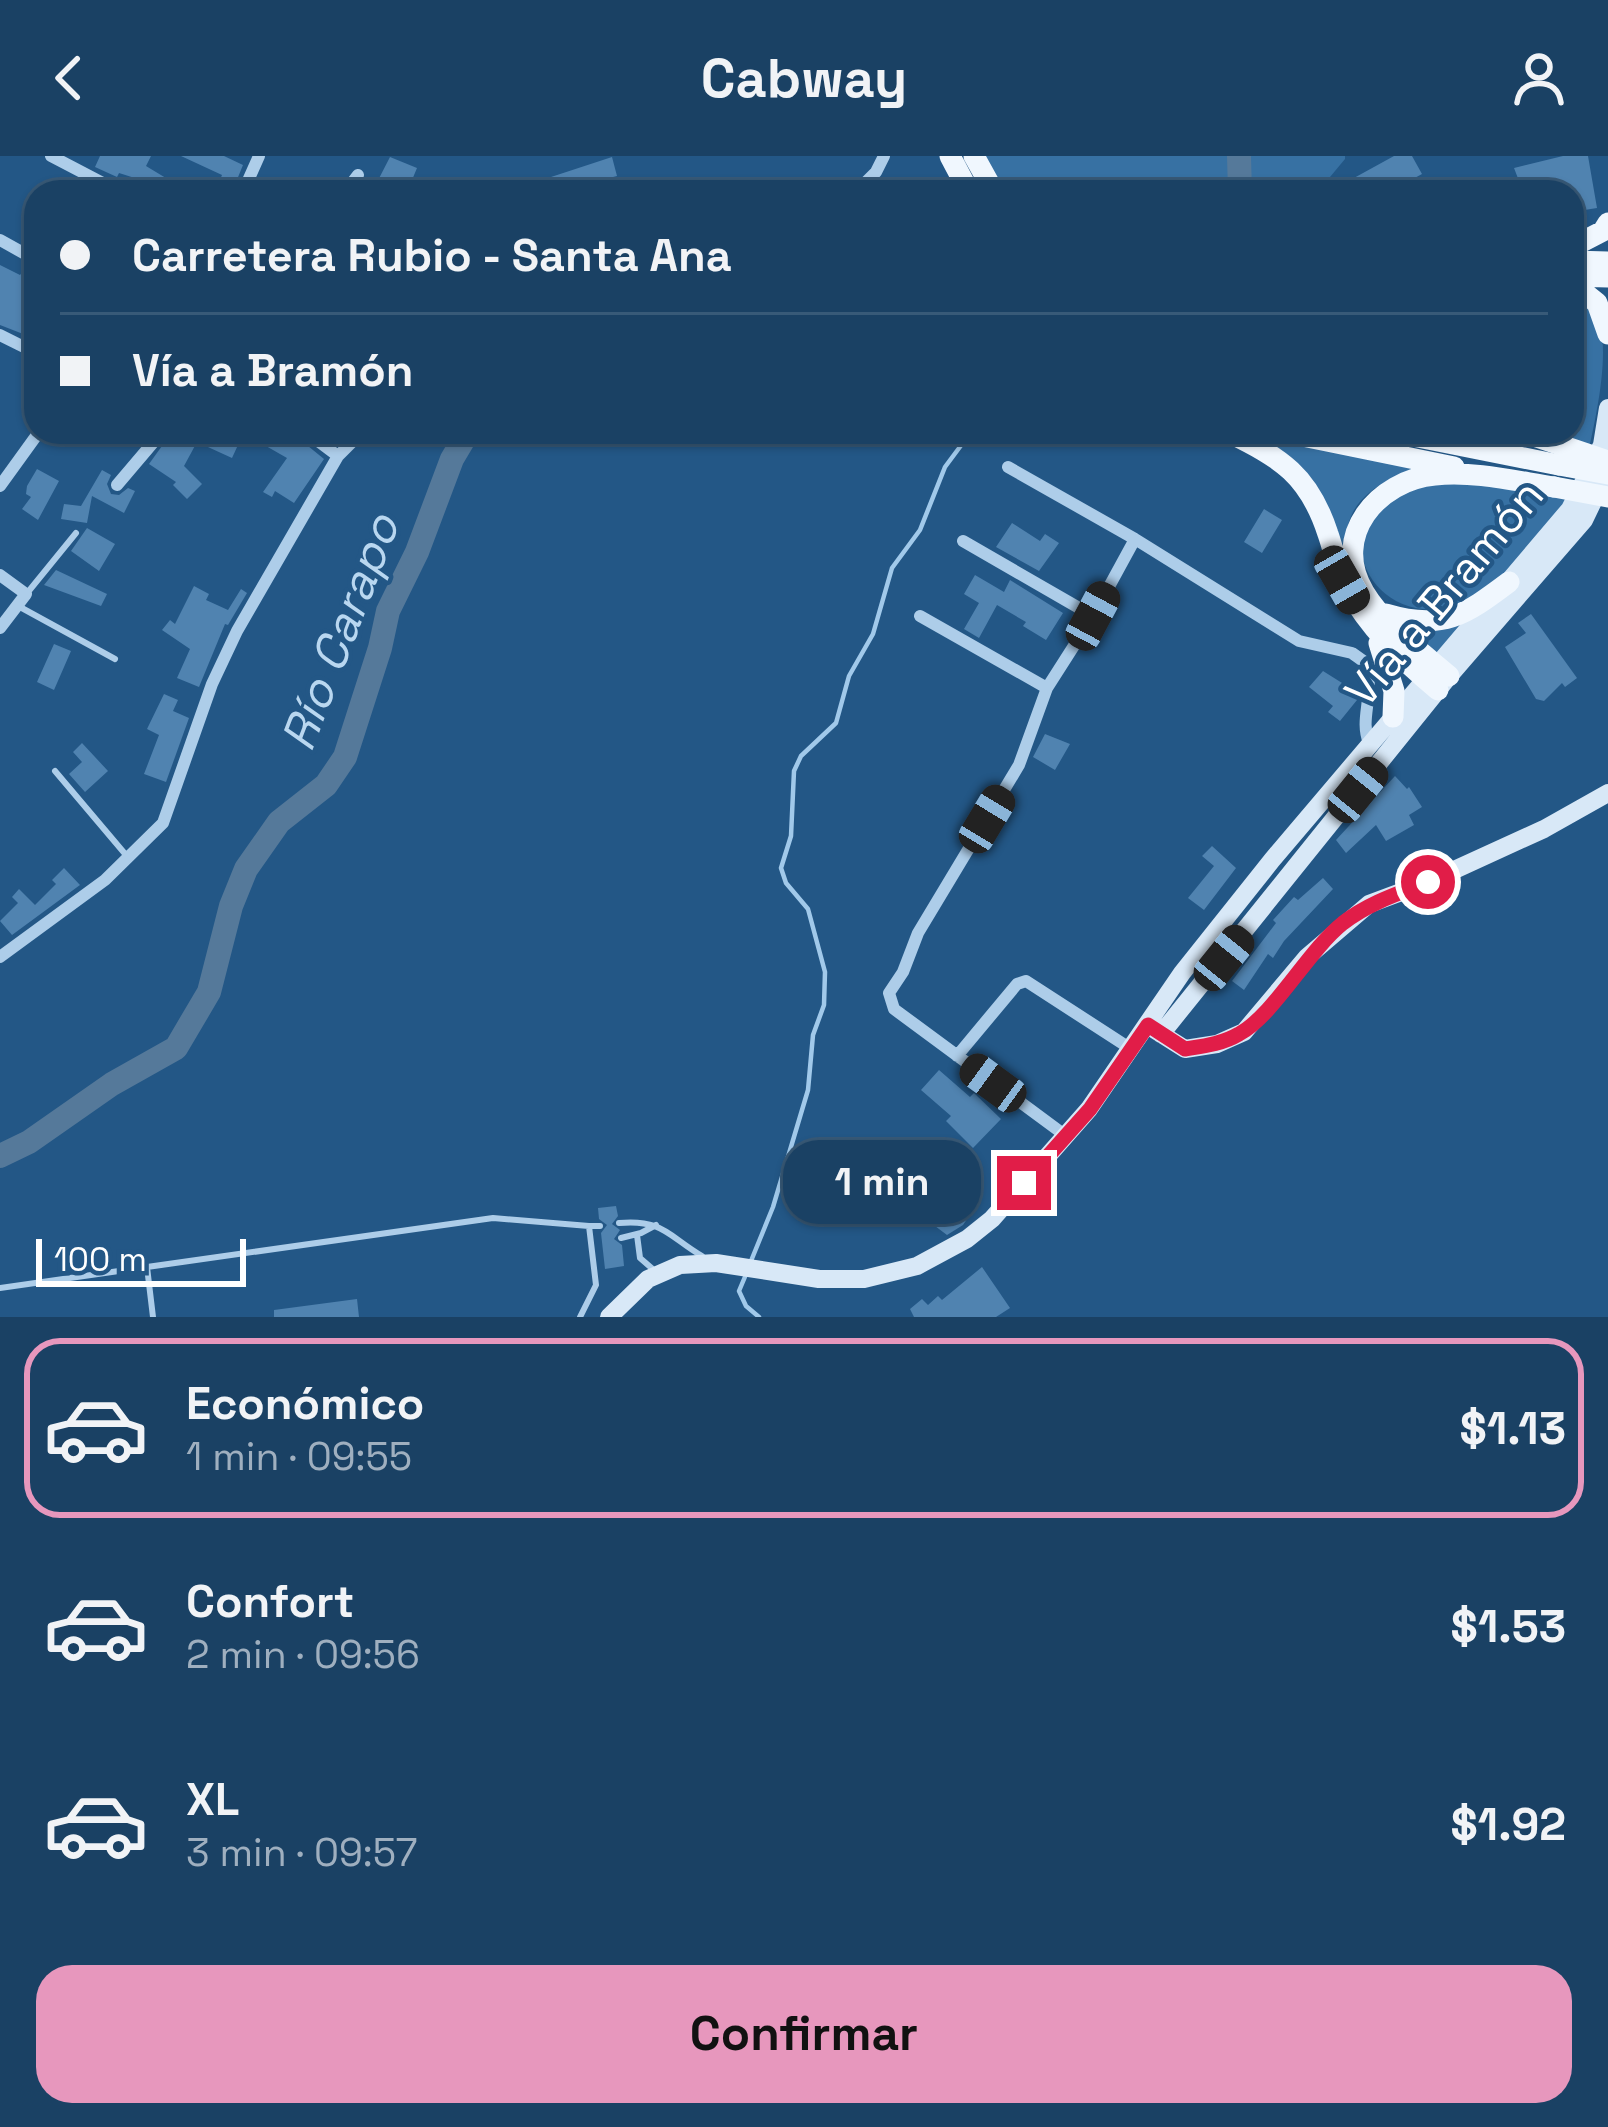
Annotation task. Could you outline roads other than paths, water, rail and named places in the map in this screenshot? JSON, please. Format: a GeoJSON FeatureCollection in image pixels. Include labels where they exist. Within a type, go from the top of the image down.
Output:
{"type":"FeatureCollection","features":[{"type":"Feature","properties":{"kind":"main road"},"geometry":{"type":"LineString","coordinates":[[1584,291],[1597,303],[1608,334]]}},
{"type":"Feature","properties":{"kind":"main road","name":"Vía a Bramón"},"geometry":{"type":"LineString","coordinates":[[659,1273],[680,1264],[716,1263],[819,1279],[865,1279],[942,1254],[992,1219],[1090,1109],[1131,1049],[1155,1030],[1570,509],[1602,445],[1608,408]]}},
{"type":"Feature","properties":{"kind":"main road"},"geometry":{"type":"LineString","coordinates":[[1252,444],[1307,484],[1342,580],[1437,677]]}},
{"type":"Feature","properties":{"kind":"main road"},"geometry":{"type":"LineString","coordinates":[[1358,444],[1557,476]]}},
{"type":"Feature","properties":{"kind":"main road"},"geometry":{"type":"LineString","coordinates":[[1438,444],[1557,476],[1608,497]]}},
{"type":"Feature","properties":{"kind":"main road"},"geometry":{"type":"LineString","coordinates":[[1558,444],[1608,461]]}},
{"type":"Feature","properties":{"kind":"main road"},"geometry":{"type":"LineString","coordinates":[[1393,716],[1394,691],[1387,661],[1354,557],[1356,526],[1373,501],[1403,482],[1430,475],[1608,472]]}},
{"type":"Feature","properties":{"kind":"main road","name":"Vía a Bramón"},"geometry":{"type":"LineString","coordinates":[[1155,1030],[1182,973],[1369,743],[1584,520],[1608,472]]}},
{"type":"Feature","properties":{"kind":"main road"},"geometry":{"type":"LineString","coordinates":[[1376,619],[1439,622],[1462,615],[1510,582]]}},
{"type":"Feature","properties":{"kind":"main road"},"geometry":{"type":"LineString","coordinates":[[1155,1030],[1185,1049],[1216,1044],[1244,1032],[1307,957],[1369,904],[1505,847],[1608,793]]}},
{"type":"Feature","properties":{"kind":"main road"},"geometry":{"type":"LineString","coordinates":[[609,1317],[631,1291],[659,1273]]}},
{"type":"Feature","properties":{"kind":"street"},"geometry":{"type":"LineString","coordinates":[[51,156],[97,180]]}},
{"type":"Feature","properties":{"kind":"street"},"geometry":{"type":"LineString","coordinates":[[354,180],[358,175]]}},
{"type":"Feature","properties":{"kind":"street"},"geometry":{"type":"LineString","coordinates":[[0,486],[30,444]]}},
{"type":"Feature","properties":{"kind":"street"},"geometry":{"type":"LineString","coordinates":[[117,485],[152,444]]}},
{"type":"Feature","properties":{"kind":"street"},"geometry":{"type":"LineString","coordinates":[[322,444],[338,456]]}},
{"type":"Feature","properties":{"kind":"street"},"geometry":{"type":"LineString","coordinates":[[0,957],[129,858],[163,824],[212,683],[237,631],[338,456],[350,444]]}},
{"type":"Feature","properties":{"kind":"street"},"geometry":{"type":"LineString","coordinates":[[1008,467],[1299,640],[1352,653],[1366,662],[1372,686],[1362,726],[1369,743]]}},
{"type":"Feature","properties":{"kind":"street"},"geometry":{"type":"LineString","coordinates":[[1066,1136],[894,1010],[889,993],[918,933],[1019,764],[1047,688],[1135,539]]}},
{"type":"Feature","properties":{"kind":"street"},"geometry":{"type":"LineString","coordinates":[[963,541],[1093,616]]}},
{"type":"Feature","properties":{"kind":"street"},"geometry":{"type":"LineString","coordinates":[[0,575],[21,600],[0,628]]}},
{"type":"Feature","properties":{"kind":"street"},"geometry":{"type":"LineString","coordinates":[[920,616],[1047,688]]}},
{"type":"Feature","properties":{"kind":"street"},"geometry":{"type":"LineString","coordinates":[[957,1056],[1017,984],[1026,981],[1131,1049]]}},
{"type":"Feature","properties":{"kind":"lane"},"geometry":{"type":"LineString","coordinates":[[76,533],[21,600],[115,659]]}},
{"type":"Feature","properties":{"kind":"lane"},"geometry":{"type":"LineString","coordinates":[[55,772],[129,858]]}},
{"type":"Feature","properties":{"kind":"lane"},"geometry":{"type":"LineString","coordinates":[[0,1288],[493,1218],[600,1226]]}},
{"type":"Feature","properties":{"kind":"lane"},"geometry":{"type":"LineString","coordinates":[[619,1222],[656,1225],[716,1263]]}},
{"type":"Feature","properties":{"kind":"lane"},"geometry":{"type":"LineString","coordinates":[[621,1238],[656,1225]]}},
{"type":"Feature","properties":{"kind":"lane"},"geometry":{"type":"LineString","coordinates":[[580,1317],[596,1285],[589,1226]]}},
{"type":"Feature","properties":{"kind":"lane"},"geometry":{"type":"LineString","coordinates":[[637,1234],[640,1258],[659,1273]]}},
{"type":"Feature","properties":{"kind":"lane"},"geometry":{"type":"LineString","coordinates":[[591,1243],[602,1241]]}},
{"type":"Feature","properties":{"kind":"lane"},"geometry":{"type":"LineString","coordinates":[[147,1267],[153,1317]]}},
{"type":"Feature","properties":{"kind":"waterway","name":"Río Carapo"},"geometry":{"type":"LineString","coordinates":[[1239,156],[1240,180]]}},
{"type":"Feature","properties":{"kind":"waterway","name":"Río Carapo"},"geometry":{"type":"LineString","coordinates":[[0,1156],[176,1048],[209,992],[231,906],[246,869],[279,822],[326,785],[345,757],[388,611],[461,444]]}},
{"type":"Feature","properties":{"kind":"waterway"},"geometry":{"type":"LineString","coordinates":[[751,1261],[773,1207],[808,1090],[813,1035],[824,1005],[825,972],[808,909],[786,883],[781,868],[791,836],[794,771],[801,756],[836,723],[849,676],[873,634],[892,568],[920,530],[945,467],[962,444]]}},
{"type":"Feature","properties":{"kind":"waterway"},"geometry":{"type":"LineString","coordinates":[[747,1272],[739,1291],[759,1317]]}}]}
